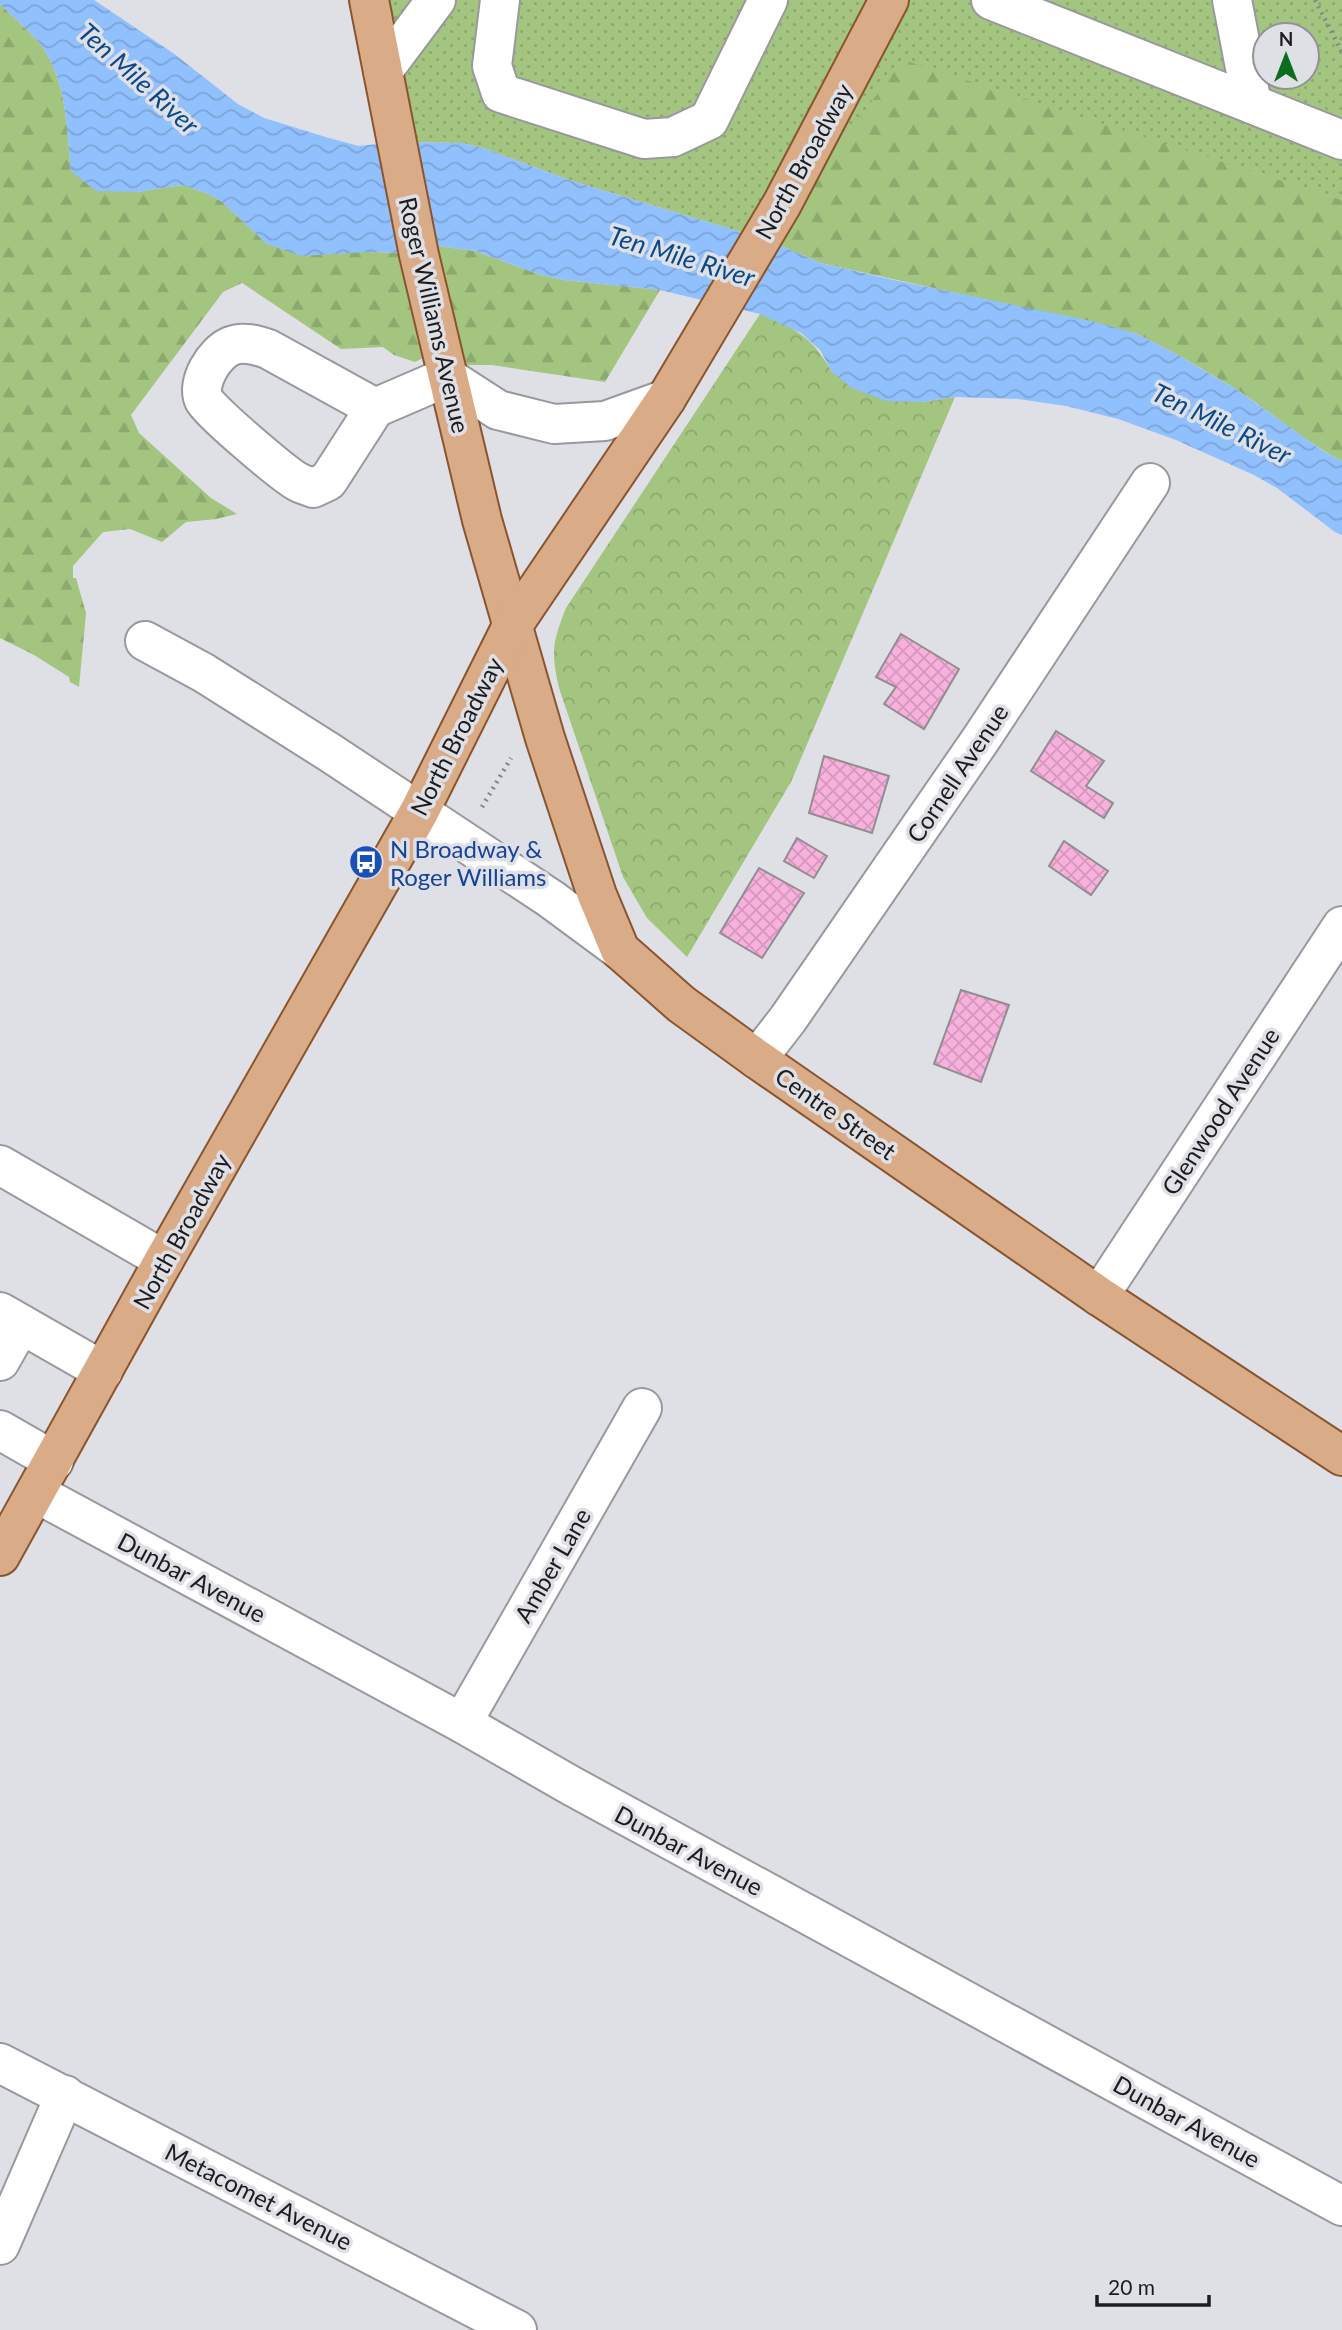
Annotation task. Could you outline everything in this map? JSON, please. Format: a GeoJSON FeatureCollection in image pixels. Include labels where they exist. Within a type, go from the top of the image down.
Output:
{"type":"FeatureCollection","features":[{"type":"Feature","properties":{"kind":"main road","name":"Roger Williams Avenue"},"geometry":{"type":"LineString","coordinates":[[369,0],[419,255],[482,520],[512,628]]}},
{"type":"Feature","properties":{"kind":"main road","name":"North Broadway"},"geometry":{"type":"LineString","coordinates":[[5,1535],[45,1477],[164,1260],[419,811],[512,628],[666,399],[782,204],[889,0]]}},
{"type":"Feature","properties":{"kind":"main road","name":"Centre Street"},"geometry":{"type":"LineString","coordinates":[[512,628],[593,882],[620,950],[681,1004],[757,1059],[1100,1296],[1342,1456]]}},
{"type":"Feature","properties":{"kind":"street"},"geometry":{"type":"LineString","coordinates":[[383,71],[436,0]]}},
{"type":"Feature","properties":{"kind":"street"},"geometry":{"type":"LineString","coordinates":[[500,0],[492,66],[501,93],[644,139],[673,137],[709,120],[768,0]]}},
{"type":"Feature","properties":{"kind":"street"},"geometry":{"type":"LineString","coordinates":[[1232,0],[1252,104]]}},
{"type":"Feature","properties":{"kind":"street"},"geometry":{"type":"LineString","coordinates":[[999,1],[1342,140]]}},
{"type":"Feature","properties":{"kind":"street"},"geometry":{"type":"LineString","coordinates":[[375,408],[447,376],[498,410],[554,424],[605,421],[666,399]]}},
{"type":"Feature","properties":{"kind":"street","name":"Cornell Avenue"},"geometry":{"type":"LineString","coordinates":[[757,1059],[788,1019],[981,739],[1150,483]]}},
{"type":"Feature","properties":{"kind":"street"},"geometry":{"type":"LineString","coordinates":[[145,641],[204,673],[419,811],[551,899],[620,950]]}},
{"type":"Feature","properties":{"kind":"street","name":"Glenwood Avenue"},"geometry":{"type":"LineString","coordinates":[[1100,1296],[1342,926]]}},
{"type":"Feature","properties":{"kind":"street"},"geometry":{"type":"LineString","coordinates":[[0,1165],[164,1260]]}},
{"type":"Feature","properties":{"kind":"street"},"geometry":{"type":"LineString","coordinates":[[0,1361],[10,1318],[103,1371]]}},
{"type":"Feature","properties":{"kind":"street","name":"Amber Lane"},"geometry":{"type":"LineString","coordinates":[[462,1723],[642,1408]]}},
{"type":"Feature","properties":{"kind":"street","name":"Dunbar Avenue"},"geometry":{"type":"LineString","coordinates":[[0,1430],[45,1477],[462,1723],[570,1785],[1342,2206]]}},
{"type":"Feature","properties":{"kind":"street","name":"Metacomet Avenue"},"geometry":{"type":"LineString","coordinates":[[0,2063],[517,2330]]}},
{"type":"Feature","properties":{"kind":"street"},"geometry":{"type":"LineString","coordinates":[[0,2245],[65,2095]]}},
{"type":"Feature","properties":{"kind":"path"},"geometry":{"type":"LineString","coordinates":[[1315,0],[1342,52]]}},
{"type":"Feature","properties":{"kind":"path"},"geometry":{"type":"LineString","coordinates":[[482,807],[512,755]]}},
{"type":"Feature","properties":{"kind":"green space"},"geometry":{"type":"Polygon","coordinates":[[[359,0],[1342,0],[1342,200],[1267,177],[767,240],[572,181],[463,143],[393,142],[359,0]]]}},
{"type":"Feature","properties":{"kind":"green space"},"geometry":{"type":"Polygon","coordinates":[[[0,4],[35,38],[54,68],[64,101],[71,171],[137,192],[182,185],[209,194],[221,201],[267,244],[418,253],[438,246],[475,251],[541,275],[564,280],[660,290],[605,382],[492,365],[445,365],[437,351],[415,362],[394,355],[383,347],[341,349],[242,283],[223,292],[131,415],[139,433],[211,498],[237,514],[186,522],[162,542],[130,529],[103,532],[73,566],[73,578],[76,578],[86,613],[79,687],[70,682],[69,677],[34,655],[0,638],[0,4]]]}},
{"type":"Feature","properties":{"kind":"green space"},"geometry":{"type":"Polygon","coordinates":[[[903,60],[1342,200],[1342,461],[1302,437],[1239,391],[1135,333],[821,263],[767,240],[903,60]]]}},
{"type":"Feature","properties":{"kind":"green space"},"geometry":{"type":"Polygon","coordinates":[[[760,314],[784,324],[810,342],[832,372],[921,402],[955,397],[791,782],[687,957],[647,918],[623,877],[559,688],[554,648],[566,608],[760,314]]]}},
{"type":"Feature","properties":{"kind":"water","name":"Ten Mile River"},"geometry":{"type":"Polygon","coordinates":[[[0,0],[94,0],[173,53],[238,104],[264,118],[329,138],[359,146],[393,142],[463,143],[572,181],[767,240],[821,263],[1091,321],[1135,333],[1239,391],[1323,451],[1342,461],[1342,535],[1277,488],[1254,475],[1176,440],[1118,419],[1066,406],[1018,399],[955,397],[921,402],[886,401],[852,388],[832,372],[820,350],[801,333],[760,314],[660,290],[564,280],[541,275],[475,251],[438,246],[418,253],[367,252],[301,256],[267,244],[221,201],[182,185],[137,192],[96,191],[71,171],[64,102],[60,84],[46,52],[0,4],[0,0]]]}},
{"type":"Feature","properties":{"kind":"building"},"geometry":{"type":"Polygon","coordinates":[[[901,634],[959,669],[924,729],[884,704],[896,687],[876,677],[901,634]]]}},
{"type":"Feature","properties":{"kind":"building"},"geometry":{"type":"Polygon","coordinates":[[[1056,731],[1104,761],[1086,786],[1113,803],[1104,818],[1031,771],[1056,731]]]}},
{"type":"Feature","properties":{"kind":"building"},"geometry":{"type":"Polygon","coordinates":[[[824,756],[889,776],[872,833],[809,813],[824,756]]]}},
{"type":"Feature","properties":{"kind":"building"},"geometry":{"type":"Polygon","coordinates":[[[797,838],[827,856],[814,878],[784,861],[797,838]]]}},
{"type":"Feature","properties":{"kind":"building"},"geometry":{"type":"Polygon","coordinates":[[[1064,841],[1108,871],[1091,895],[1049,866],[1064,841]]]}},
{"type":"Feature","properties":{"kind":"building"},"geometry":{"type":"Polygon","coordinates":[[[759,868],[804,893],[762,958],[720,933],[759,868]]]}},
{"type":"Feature","properties":{"kind":"building"},"geometry":{"type":"Polygon","coordinates":[[[961,990],[1009,1005],[981,1082],[934,1064],[961,990]]]}},
{"type":"Feature","properties":{"kind":"place","name":"N Broadway & Roger Williams"},"geometry":{"type":"Point","coordinates":[366,862]}}]}
